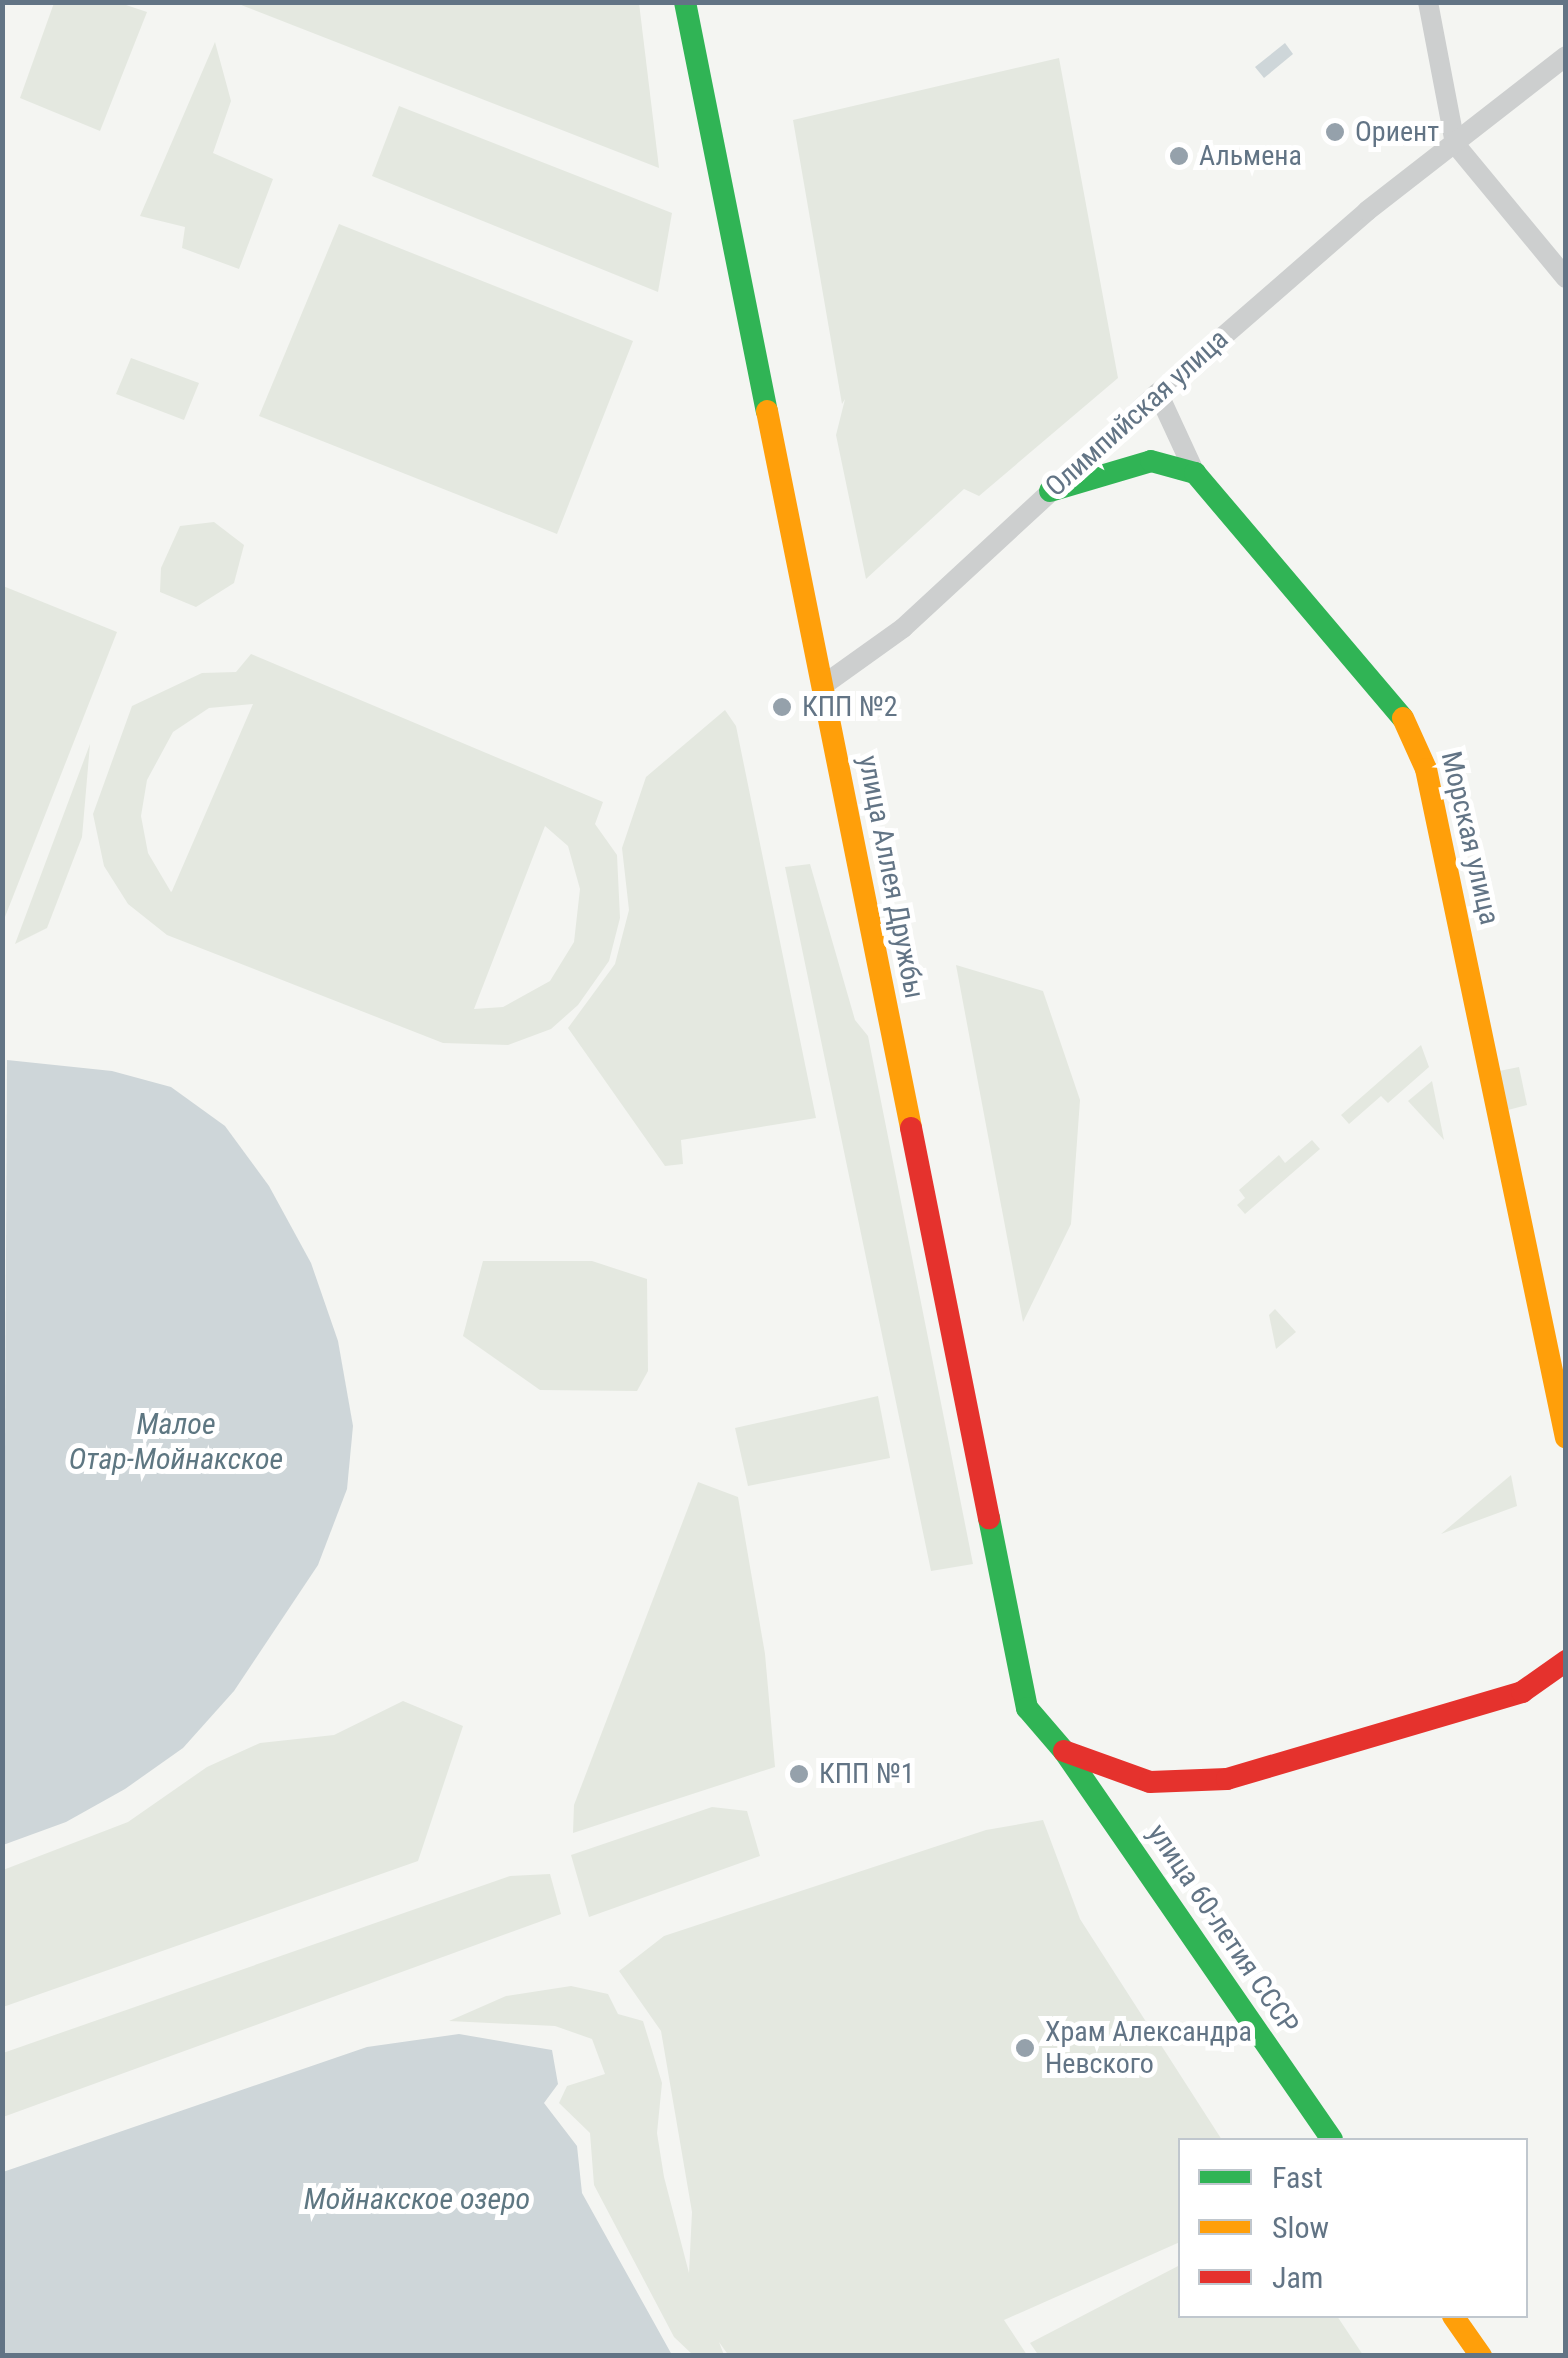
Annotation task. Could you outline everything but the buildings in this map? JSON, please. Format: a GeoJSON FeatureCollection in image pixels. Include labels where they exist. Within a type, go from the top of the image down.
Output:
{"type":"FeatureCollection","features":[{"type":"Feature","properties":{"kind":"main road","name":"улица Аллея Дружбы"},"geometry":{"type":"LineString","coordinates":[[685,2],[1027,1708],[1064,1752]]}},
{"type":"Feature","properties":{"kind":"main road"},"geometry":{"type":"LineString","coordinates":[[1050,491],[1152,460],[1195,473]]}},
{"type":"Feature","properties":{"kind":"main road","name":"Морская улица"},"geometry":{"type":"LineString","coordinates":[[1195,473],[1405,720],[1418,746],[1566,1438]]}},
{"type":"Feature","properties":{"kind":"main road"},"geometry":{"type":"LineString","coordinates":[[1064,1752],[1150,1782],[1227,1779],[1522,1692],[1566,1662]]}},
{"type":"Feature","properties":{"kind":"main road","name":"улица 60-летия СССР"},"geometry":{"type":"LineString","coordinates":[[1064,1752],[1331,2138]]}},
{"type":"Feature","properties":{"kind":"main road"},"geometry":{"type":"LineString","coordinates":[[1454,2318],[1480,2356]]}},
{"type":"Feature","properties":{"kind":"street"},"geometry":{"type":"LineString","coordinates":[[1428,2],[1455,144],[1566,278]]}},
{"type":"Feature","properties":{"kind":"street","name":"Олимпийская улица"},"geometry":{"type":"LineString","coordinates":[[822,686],[903,628],[1158,393],[1367,211],[1566,56]]}},
{"type":"Feature","properties":{"kind":"street"},"geometry":{"type":"LineString","coordinates":[[1158,393],[1195,473]]}},
{"type":"Feature","properties":{"kind":"shaded area"},"geometry":{"type":"Polygon","coordinates":[[[54,3],[120,3],[147,12],[100,131],[20,98],[54,3]]]}},
{"type":"Feature","properties":{"kind":"shaded area"},"geometry":{"type":"Polygon","coordinates":[[[236,3],[639,3],[659,168],[236,3]]]}},
{"type":"Feature","properties":{"kind":"shaded area"},"geometry":{"type":"Polygon","coordinates":[[[215,42],[231,101],[213,153],[273,179],[239,269],[182,248],[185,227],[140,216],[215,42]]]}},
{"type":"Feature","properties":{"kind":"shaded area"},"geometry":{"type":"Polygon","coordinates":[[[1059,58],[1118,378],[979,496],[964,489],[866,579],[836,435],[845,399],[842,404],[793,120],[1059,58]]]}},
{"type":"Feature","properties":{"kind":"shaded area"},"geometry":{"type":"Polygon","coordinates":[[[399,106],[672,213],[658,292],[372,176],[399,106]]]}},
{"type":"Feature","properties":{"kind":"shaded area"},"geometry":{"type":"Polygon","coordinates":[[[339,224],[633,341],[557,534],[259,416],[339,224]]]}},
{"type":"Feature","properties":{"kind":"shaded area"},"geometry":{"type":"Polygon","coordinates":[[[131,358],[199,383],[184,420],[116,394],[131,358]]]}},
{"type":"Feature","properties":{"kind":"shaded area"},"geometry":{"type":"Polygon","coordinates":[[[214,522],[244,545],[234,583],[196,607],[160,592],[161,568],[180,526],[214,522]]]}},
{"type":"Feature","properties":{"kind":"shaded area"},"geometry":{"type":"Polygon","coordinates":[[[3,586],[117,632],[3,922],[3,586]]]}},
{"type":"Feature","properties":{"kind":"shaded area"},"geometry":{"type":"Polygon","coordinates":[[[251,654],[603,802],[595,824],[617,855],[620,918],[609,961],[578,1005],[551,1029],[508,1045],[443,1043],[167,935],[128,904],[104,866],[93,814],[132,706],[202,673],[236,672],[251,654]],[[253,704],[209,708],[173,732],[147,780],[141,816],[148,853],[171,892],[172,891],[253,704]],[[545,826],[474,1009],[503,1007],[550,981],[574,942],[580,889],[568,846],[545,826]]]}},
{"type":"Feature","properties":{"kind":"shaded area"},"geometry":{"type":"Polygon","coordinates":[[[725,710],[736,726],[816,1118],[681,1140],[683,1164],[665,1166],[568,1028],[615,964],[629,910],[622,848],[646,777],[725,710]]]}},
{"type":"Feature","properties":{"kind":"shaded area"},"geometry":{"type":"Polygon","coordinates":[[[90,744],[82,837],[47,928],[15,944],[90,744]]]}},
{"type":"Feature","properties":{"kind":"shaded area"},"geometry":{"type":"Polygon","coordinates":[[[810,864],[855,1020],[868,1036],[973,1564],[931,1571],[785,867],[810,864]]]}},
{"type":"Feature","properties":{"kind":"shaded area"},"geometry":{"type":"Polygon","coordinates":[[[956,965],[1043,991],[1080,1100],[1071,1224],[1023,1322],[956,965]]]}},
{"type":"Feature","properties":{"kind":"shaded area"},"geometry":{"type":"Polygon","coordinates":[[[1421,1045],[1429,1067],[1388,1103],[1381,1096],[1349,1124],[1341,1115],[1421,1045]]]}},
{"type":"Feature","properties":{"kind":"shaded area"},"geometry":{"type":"Polygon","coordinates":[[[1519,1067],[1527,1105],[1508,1110],[1499,1071],[1519,1067]]]}},
{"type":"Feature","properties":{"kind":"shaded area"},"geometry":{"type":"Polygon","coordinates":[[[1432,1081],[1444,1140],[1408,1101],[1432,1081]]]}},
{"type":"Feature","properties":{"kind":"shaded area"},"geometry":{"type":"Polygon","coordinates":[[[1312,1140],[1320,1149],[1245,1214],[1237,1205],[1245,1198],[1239,1190],[1279,1155],[1285,1163],[1312,1140]]]}},
{"type":"Feature","properties":{"kind":"shaded area"},"geometry":{"type":"Polygon","coordinates":[[[483,1261],[592,1261],[647,1279],[648,1371],[637,1391],[540,1390],[463,1336],[483,1261]]]}},
{"type":"Feature","properties":{"kind":"shaded area"},"geometry":{"type":"Polygon","coordinates":[[[1275,1309],[1296,1332],[1276,1349],[1269,1315],[1275,1309]]]}},
{"type":"Feature","properties":{"kind":"shaded area"},"geometry":{"type":"Polygon","coordinates":[[[878,1396],[890,1458],[748,1486],[735,1428],[878,1396]]]}},
{"type":"Feature","properties":{"kind":"shaded area"},"geometry":{"type":"Polygon","coordinates":[[[1511,1475],[1517,1506],[1441,1534],[1511,1475]]]}},
{"type":"Feature","properties":{"kind":"shaded area"},"geometry":{"type":"Polygon","coordinates":[[[698,1482],[738,1497],[765,1654],[775,1767],[573,1833],[574,1805],[698,1482]]]}},
{"type":"Feature","properties":{"kind":"shaded area"},"geometry":{"type":"Polygon","coordinates":[[[403,1701],[463,1726],[418,1861],[3,2007],[3,1870],[128,1822],[207,1767],[260,1743],[334,1735],[403,1701]]]}},
{"type":"Feature","properties":{"kind":"shaded area"},"geometry":{"type":"Polygon","coordinates":[[[712,1807],[747,1811],[760,1856],[589,1917],[571,1855],[712,1807]]]}},
{"type":"Feature","properties":{"kind":"shaded area"},"geometry":{"type":"Polygon","coordinates":[[[1043,1820],[1080,1919],[1221,2138],[1178,2138],[1178,2243],[1004,2320],[1027,2355],[729,2356],[719,2342],[724,2355],[693,2355],[674,2337],[594,2185],[590,2133],[559,2103],[567,2086],[605,2074],[592,2039],[555,2026],[449,2021],[506,1996],[571,1986],[608,1994],[618,2014],[643,2021],[662,2083],[657,2133],[689,2273],[692,2212],[661,2031],[619,1971],[664,1936],[986,1830],[1043,1820]]]}},
{"type":"Feature","properties":{"kind":"shaded area"},"geometry":{"type":"Polygon","coordinates":[[[550,1874],[561,1914],[3,2117],[3,2053],[510,1876],[550,1874]]]}},
{"type":"Feature","properties":{"kind":"shaded area"},"geometry":{"type":"Polygon","coordinates":[[[1178,2266],[1178,2318],[1338,2318],[1363,2355],[1039,2356],[1030,2343],[1178,2266]]]}},
{"type":"Feature","properties":{"kind":"water"},"geometry":{"type":"Polygon","coordinates":[[[1285,43],[1293,54],[1264,78],[1255,67],[1285,43]]]}},
{"type":"Feature","properties":{"kind":"water","name":"Малое Отар-Мойнакское"},"geometry":{"type":"Polygon","coordinates":[[[7,1060],[112,1071],[171,1087],[225,1126],[269,1186],[311,1263],[338,1341],[353,1426],[347,1489],[318,1565],[234,1691],[183,1748],[125,1789],[66,1822],[3,1845],[7,1060]]]}},
{"type":"Feature","properties":{"kind":"water","name":"Мойнакское озеро"},"geometry":{"type":"Polygon","coordinates":[[[459,2034],[552,2050],[558,2084],[544,2103],[577,2146],[582,2193],[672,2355],[3,2355],[3,2172],[367,2047],[459,2034]]]}},
{"type":"Feature","properties":{"kind":"traffic: fast"},"geometry":{"type":"LineString","coordinates":[[685,2],[767,411]]}},
{"type":"Feature","properties":{"kind":"traffic: fast"},"geometry":{"type":"LineString","coordinates":[[1050,491],[1151,461],[1195,473],[1403,718]]}},
{"type":"Feature","properties":{"kind":"traffic: fast"},"geometry":{"type":"LineString","coordinates":[[989,1518],[1027,1708],[1064,1751],[1331,2138]]}},
{"type":"Feature","properties":{"kind":"traffic: slow"},"geometry":{"type":"LineString","coordinates":[[767,411],[911,1128]]}},
{"type":"Feature","properties":{"kind":"traffic: slow"},"geometry":{"type":"LineString","coordinates":[[1403,718],[1426,769],[1566,1438]]}},
{"type":"Feature","properties":{"kind":"traffic: slow"},"geometry":{"type":"LineString","coordinates":[[1454,2318],[1481,2356]]}},
{"type":"Feature","properties":{"kind":"traffic: jam"},"geometry":{"type":"LineString","coordinates":[[911,1128],[989,1518]]}},
{"type":"Feature","properties":{"kind":"traffic: jam"},"geometry":{"type":"LineString","coordinates":[[1064,1751],[1150,1782],[1227,1779],[1522,1692],[1566,1661]]}},
{"type":"Feature","properties":{"kind":"place","name":"Ориент"},"geometry":{"type":"Point","coordinates":[1335,132]}},
{"type":"Feature","properties":{"kind":"place","name":"Альмена"},"geometry":{"type":"Point","coordinates":[1179,156]}},
{"type":"Feature","properties":{"kind":"place","name":"КПП №2"},"geometry":{"type":"Point","coordinates":[782,707]}},
{"type":"Feature","properties":{"kind":"place","name":"КПП №1"},"geometry":{"type":"Point","coordinates":[799,1774]}},
{"type":"Feature","properties":{"kind":"place","name":"Храм Александра Невского"},"geometry":{"type":"Point","coordinates":[1025,2048]}}]}
